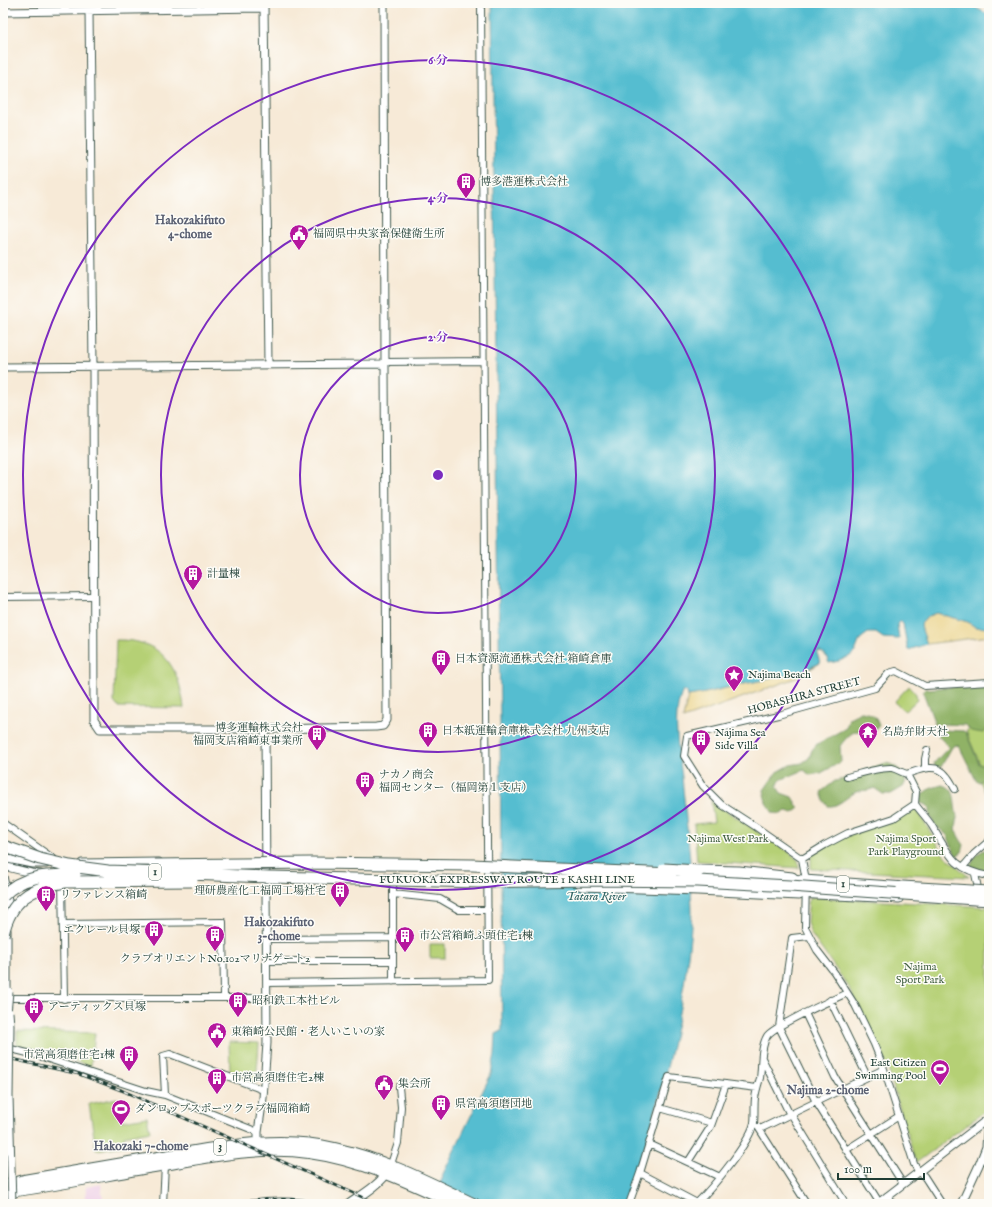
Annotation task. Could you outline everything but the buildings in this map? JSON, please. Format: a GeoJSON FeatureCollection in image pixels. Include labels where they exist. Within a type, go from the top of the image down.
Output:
{"type":"FeatureCollection","features":[{"type":"Feature","properties":{"kind":"highway","name":"FUKUOKA EXPRESSWAY ROUTE 1 KASHI LINE"},"geometry":{"type":"LineString","coordinates":[[3,846],[41,858],[75,864],[153,865],[326,863],[476,867],[638,872],[984,890]]}},
{"type":"Feature","properties":{"kind":"highway","name":"FUKUOKA EXPRESSWAY ROUTE 1 KASHI LINE"},"geometry":{"type":"LineString","coordinates":[[3,846],[40,859],[87,869],[310,878],[493,882],[591,880],[698,882],[790,886],[984,902]]}},
{"type":"Feature","properties":{"kind":"highway"},"geometry":{"type":"LineString","coordinates":[[476,867],[507,861],[576,863],[802,895]]}},
{"type":"Feature","properties":{"kind":"highway"},"geometry":{"type":"LineString","coordinates":[[5,898],[8,890],[25,880],[45,875],[213,873],[234,864]]}},
{"type":"Feature","properties":{"kind":"highway"},"geometry":{"type":"LineString","coordinates":[[493,882],[699,880],[739,872],[792,878]]}},
{"type":"Feature","properties":{"kind":"highway"},"geometry":{"type":"LineString","coordinates":[[5,933],[5,924],[13,909],[20,901],[27,894],[39,888],[53,884],[65,882],[270,880],[310,878]]}},
{"type":"Feature","properties":{"kind":"highway"},"geometry":{"type":"LineString","coordinates":[[3,1156],[5,995]]}},
{"type":"Feature","properties":{"kind":"highway","name":"3"},"geometry":{"type":"LineString","coordinates":[[3,1186],[24,1180],[230,1145],[258,1142],[307,1144],[334,1148],[391,1164],[455,1204]]}},
{"type":"Feature","properties":{"kind":"highway","name":"3"},"geometry":{"type":"LineString","coordinates":[[3,1193],[201,1158],[258,1142],[329,1156],[373,1169],[475,1204]]}},
{"type":"Feature","properties":{"kind":"main road"},"geometry":{"type":"LineString","coordinates":[[349,1204],[379,1181],[386,1174],[391,1164]]}},
{"type":"Feature","properties":{"kind":"street"},"geometry":{"type":"LineString","coordinates":[[89,11],[93,366],[94,720],[100,729],[376,727],[382,726],[387,720],[384,3]]}},
{"type":"Feature","properties":{"kind":"street"},"geometry":{"type":"LineString","coordinates":[[267,983],[488,980],[481,3]]}},
{"type":"Feature","properties":{"kind":"street"},"geometry":{"type":"LineString","coordinates":[[3,12],[264,6],[268,365]]}},
{"type":"Feature","properties":{"kind":"street"},"geometry":{"type":"LineString","coordinates":[[3,367],[483,362]]}},
{"type":"Feature","properties":{"kind":"street"},"geometry":{"type":"LineString","coordinates":[[3,597],[93,596]]}},
{"type":"Feature","properties":{"kind":"street","name":"HOBASHIRA STREET"},"geometry":{"type":"LineString","coordinates":[[802,858],[757,824],[722,805],[703,786],[684,756],[687,736],[778,715],[874,688],[889,673],[896,671],[925,686],[989,682]]}},
{"type":"Feature","properties":{"kind":"street"},"geometry":{"type":"LineString","coordinates":[[3,1048],[36,1055],[146,1091],[164,1095],[258,1142],[267,1043],[265,729]]}},
{"type":"Feature","properties":{"kind":"street"},"geometry":{"type":"LineString","coordinates":[[925,768],[926,750]]}},
{"type":"Feature","properties":{"kind":"street"},"geometry":{"type":"LineString","coordinates":[[847,778],[859,773],[892,768],[907,774],[925,768],[938,769],[944,772],[955,788]]}},
{"type":"Feature","properties":{"kind":"street"},"geometry":{"type":"LineString","coordinates":[[907,774],[916,792],[915,804],[931,824],[948,854],[959,865],[975,874],[989,876]]}},
{"type":"Feature","properties":{"kind":"street"},"geometry":{"type":"LineString","coordinates":[[915,804],[894,818],[848,833],[825,844],[802,858],[806,880],[802,895],[805,927],[809,936],[847,993],[874,1044],[884,1068],[914,1164],[918,1171],[924,1176],[942,1204]]}},
{"type":"Feature","properties":{"kind":"street"},"geometry":{"type":"LineString","coordinates":[[3,823],[54,859],[56,863]]}},
{"type":"Feature","properties":{"kind":"street"},"geometry":{"type":"LineString","coordinates":[[963,867],[974,854],[989,841]]}},
{"type":"Feature","properties":{"kind":"street"},"geometry":{"type":"LineString","coordinates":[[3,858],[32,864],[221,862],[266,865],[436,868],[476,867]]}},
{"type":"Feature","properties":{"kind":"street"},"geometry":{"type":"LineString","coordinates":[[3,866],[31,873],[62,876],[266,875],[481,880],[699,880]]}},
{"type":"Feature","properties":{"kind":"street"},"geometry":{"type":"LineString","coordinates":[[5,898],[13,884],[22,879],[39,874]]}},
{"type":"Feature","properties":{"kind":"street"},"geometry":{"type":"LineString","coordinates":[[975,874],[984,890],[984,902]]}},
{"type":"Feature","properties":{"kind":"street"},"geometry":{"type":"LineString","coordinates":[[3,876],[5,898],[5,995],[10,1024],[9,1096],[12,1204]]}},
{"type":"Feature","properties":{"kind":"street"},"geometry":{"type":"LineString","coordinates":[[62,876],[64,999]]}},
{"type":"Feature","properties":{"kind":"street"},"geometry":{"type":"LineString","coordinates":[[393,877],[393,982]]}},
{"type":"Feature","properties":{"kind":"street"},"geometry":{"type":"LineString","coordinates":[[792,878],[883,885],[984,890],[989,888]]}},
{"type":"Feature","properties":{"kind":"street"},"geometry":{"type":"LineString","coordinates":[[393,894],[440,899],[459,910],[488,910]]}},
{"type":"Feature","properties":{"kind":"street"},"geometry":{"type":"LineString","coordinates":[[802,895],[984,902],[989,904]]}},
{"type":"Feature","properties":{"kind":"street"},"geometry":{"type":"LineString","coordinates":[[63,924],[222,922],[224,997]]}},
{"type":"Feature","properties":{"kind":"street"},"geometry":{"type":"LineString","coordinates":[[809,936],[792,938],[779,1027],[816,1102],[878,1203],[989,1118]]}},
{"type":"Feature","properties":{"kind":"street"},"geometry":{"type":"LineString","coordinates":[[267,939],[393,938]]}},
{"type":"Feature","properties":{"kind":"street"},"geometry":{"type":"LineString","coordinates":[[267,961],[393,961]]}},
{"type":"Feature","properties":{"kind":"street"},"geometry":{"type":"LineString","coordinates":[[640,1174],[697,1204],[730,1164],[754,1123],[755,1097],[764,1047],[768,1035],[779,1027],[805,1013],[847,993]]}},
{"type":"Feature","properties":{"kind":"street"},"geometry":{"type":"LineString","coordinates":[[5,995],[64,999],[224,997],[267,998]]}},
{"type":"Feature","properties":{"kind":"street"},"geometry":{"type":"LineString","coordinates":[[830,1000],[867,1076]]}},
{"type":"Feature","properties":{"kind":"street"},"geometry":{"type":"LineString","coordinates":[[805,1013],[835,1077],[903,1184]]}},
{"type":"Feature","properties":{"kind":"street"},"geometry":{"type":"LineString","coordinates":[[164,1095],[163,1056],[170,1054],[263,1090]]}},
{"type":"Feature","properties":{"kind":"street"},"geometry":{"type":"LineString","coordinates":[[762,1058],[790,1114],[846,1204]]}},
{"type":"Feature","properties":{"kind":"street"},"geometry":{"type":"LineString","coordinates":[[760,1129],[884,1068]]}},
{"type":"Feature","properties":{"kind":"street"},"geometry":{"type":"LineString","coordinates":[[628,1204],[640,1174],[669,1077],[757,1088]]}},
{"type":"Feature","properties":{"kind":"street"},"geometry":{"type":"LineString","coordinates":[[688,1162],[712,1123],[726,1084]]}},
{"type":"Feature","properties":{"kind":"street"},"geometry":{"type":"LineString","coordinates":[[391,1164],[398,1143],[401,1107],[400,1087]]}},
{"type":"Feature","properties":{"kind":"street"},"geometry":{"type":"LineString","coordinates":[[660,1108],[712,1123]]}},
{"type":"Feature","properties":{"kind":"street"},"geometry":{"type":"LineString","coordinates":[[846,1150],[899,1116]]}},
{"type":"Feature","properties":{"kind":"street"},"geometry":{"type":"LineString","coordinates":[[961,1204],[986,1147],[989,1118]]}},
{"type":"Feature","properties":{"kind":"street"},"geometry":{"type":"LineString","coordinates":[[754,1123],[760,1129],[807,1204]]}},
{"type":"Feature","properties":{"kind":"street"},"geometry":{"type":"LineString","coordinates":[[649,1144],[720,1177]]}},
{"type":"Feature","properties":{"kind":"street"},"geometry":{"type":"LineString","coordinates":[[164,1204],[165,1165]]}},
{"type":"Feature","properties":{"kind":"street"},"geometry":{"type":"LineString","coordinates":[[887,1196],[893,1204]]}},
{"type":"Feature","properties":{"kind":"shaded area"},"geometry":{"type":"Polygon","coordinates":[[[101,1184],[103,1200],[85,1203],[86,1187],[101,1184]]]}},
{"type":"Feature","properties":{"kind":"green space"},"geometry":{"type":"Polygon","coordinates":[[[116,640],[145,644],[156,650],[165,658],[172,667],[178,679],[184,708],[118,707],[114,702],[116,640]]]}},
{"type":"Feature","properties":{"kind":"green space"},"geometry":{"type":"Polygon","coordinates":[[[909,686],[916,694],[917,700],[905,711],[894,702],[909,686]]]}},
{"type":"Feature","properties":{"kind":"green space"},"geometry":{"type":"Polygon","coordinates":[[[989,686],[989,729],[983,733],[971,731],[965,725],[941,724],[937,726],[923,692],[925,689],[989,686]]]}},
{"type":"Feature","properties":{"kind":"green space"},"geometry":{"type":"Polygon","coordinates":[[[861,712],[868,713],[873,716],[879,726],[871,730],[857,731],[850,735],[840,746],[841,762],[821,773],[810,775],[804,770],[780,780],[777,787],[781,793],[792,797],[799,809],[793,813],[786,811],[781,814],[773,813],[766,803],[764,790],[776,773],[790,765],[802,763],[809,758],[812,750],[817,744],[846,728],[849,718],[861,712]]]}},
{"type":"Feature","properties":{"kind":"green space"},"geometry":{"type":"Polygon","coordinates":[[[989,721],[989,801],[980,781],[980,764],[966,731],[989,721]]]}},
{"type":"Feature","properties":{"kind":"green space"},"geometry":{"type":"Polygon","coordinates":[[[943,730],[964,731],[966,733],[979,764],[985,766],[986,771],[983,780],[979,782],[976,780],[959,746],[955,745],[952,747],[941,767],[935,766],[934,763],[949,747],[938,736],[943,730]]]}},
{"type":"Feature","properties":{"kind":"green space"},"geometry":{"type":"Polygon","coordinates":[[[886,763],[893,765],[901,771],[906,781],[903,787],[891,794],[883,794],[874,788],[859,791],[840,803],[832,806],[828,806],[824,801],[821,792],[835,781],[858,776],[876,766],[886,763]]]}},
{"type":"Feature","properties":{"kind":"green space"},"geometry":{"type":"Polygon","coordinates":[[[942,785],[947,787],[953,793],[958,818],[956,826],[957,832],[964,845],[962,852],[956,856],[947,835],[935,825],[930,817],[930,809],[927,805],[920,803],[924,792],[942,785]]]}},
{"type":"Feature","properties":{"kind":"green space","name":"Najima West Park"},"geometry":{"type":"Polygon","coordinates":[[[711,801],[789,852],[798,860],[799,868],[697,861],[694,824],[714,822],[711,801]]]}},
{"type":"Feature","properties":{"kind":"green space","name":"Najima Sport Park Playground"},"geometry":{"type":"Polygon","coordinates":[[[915,806],[944,855],[969,877],[811,869],[811,855],[825,846],[915,806]]]}},
{"type":"Feature","properties":{"kind":"green space"},"geometry":{"type":"Polygon","coordinates":[[[984,850],[989,851],[989,873],[974,870],[970,866],[977,854],[984,850]]]}},
{"type":"Feature","properties":{"kind":"green space","name":"Najima Sport Park"},"geometry":{"type":"Polygon","coordinates":[[[809,897],[989,907],[989,1108],[916,1163],[887,1066],[869,1024],[848,986],[811,934],[807,923],[809,897]]]}},
{"type":"Feature","properties":{"kind":"green space"},"geometry":{"type":"Polygon","coordinates":[[[430,944],[445,944],[445,958],[430,958],[430,944]]]}},
{"type":"Feature","properties":{"kind":"green space"},"geometry":{"type":"Polygon","coordinates":[[[17,1031],[95,1033],[91,1066],[17,1045],[17,1031]]]}},
{"type":"Feature","properties":{"kind":"green space"},"geometry":{"type":"Polygon","coordinates":[[[229,1042],[259,1043],[256,1084],[230,1074],[229,1042]]]}},
{"type":"Feature","properties":{"kind":"green space","name":"ダンロップスポーツクラブ福岡箱崎"},"geometry":{"type":"Polygon","coordinates":[[[117,1098],[122,1121],[147,1117],[150,1131],[124,1136],[126,1146],[96,1150],[89,1104],[117,1098]]]}},
{"type":"Feature","properties":{"kind":"sand"},"geometry":{"type":"Polygon","coordinates":[[[936,613],[968,622],[975,627],[989,628],[989,636],[927,644],[921,624],[928,616],[936,613]]]}},
{"type":"Feature","properties":{"kind":"sand","name":"Najima Beach"},"geometry":{"type":"Polygon","coordinates":[[[820,663],[796,678],[683,719],[688,696],[808,669],[820,663]]]}},
{"type":"Feature","properties":{"kind":"water","name":"Tatara River"},"geometry":{"type":"Polygon","coordinates":[[[492,3],[967,3],[989,15],[989,628],[975,627],[968,622],[936,613],[928,616],[921,624],[927,644],[908,650],[903,624],[900,621],[897,624],[899,639],[883,638],[876,633],[868,633],[860,639],[855,652],[839,661],[829,663],[825,654],[820,651],[817,653],[820,663],[790,674],[688,696],[687,692],[683,691],[679,700],[677,711],[677,733],[690,870],[692,913],[689,950],[684,987],[669,1061],[649,1134],[625,1204],[430,1204],[491,1074],[495,1054],[496,1034],[502,1031],[492,3]]]}},
{"type":"Feature","properties":{"kind":"railway"},"geometry":{"type":"LineString","coordinates":[[3,1057],[79,1074],[121,1090],[378,1204]]}},
{"type":"Feature","properties":{"kind":"railway"},"geometry":{"type":"LineString","coordinates":[[232,1204],[255,1200],[279,1199],[302,1200],[326,1204]]}},
{"type":"Feature","properties":{"kind":"place","name":"博多港運株式会社"},"geometry":{"type":"Point","coordinates":[466,199]}},
{"type":"Feature","properties":{"kind":"place","name":"福岡県中央家畜保健衛生所"},"geometry":{"type":"Point","coordinates":[299,251]}},
{"type":"Feature","properties":{"kind":"place","name":"計量棟"},"geometry":{"type":"Point","coordinates":[193,591]}},
{"type":"Feature","properties":{"kind":"place","name":"日本資源流通株式会社 箱崎倉庫"},"geometry":{"type":"Point","coordinates":[441,676]}},
{"type":"Feature","properties":{"kind":"place","name":"Najima Beach"},"geometry":{"type":"Point","coordinates":[734,692]}},
{"type":"Feature","properties":{"kind":"place","name":"日本紙運輸倉庫株式会社 九州支店"},"geometry":{"type":"Point","coordinates":[428,748]}},
{"type":"Feature","properties":{"kind":"place","name":"名島弁財天社"},"geometry":{"type":"Point","coordinates":[868,749]}},
{"type":"Feature","properties":{"kind":"place","name":"博多運輸株式会社 福岡支店箱崎東事業所"},"geometry":{"type":"Point","coordinates":[317,751]}},
{"type":"Feature","properties":{"kind":"place","name":"Najima Sea Side Villa"},"geometry":{"type":"Point","coordinates":[701,756]}},
{"type":"Feature","properties":{"kind":"place","name":"ナカノ商会 福岡センター（福岡第１支店）"},"geometry":{"type":"Point","coordinates":[365,798]}},
{"type":"Feature","properties":{"kind":"place","name":"理研農産化工福岡工場社宅"},"geometry":{"type":"Point","coordinates":[340,908]}},
{"type":"Feature","properties":{"kind":"place","name":"リファレンス箱崎"},"geometry":{"type":"Point","coordinates":[46,912]}},
{"type":"Feature","properties":{"kind":"place","name":"エクレール貝塚"},"geometry":{"type":"Point","coordinates":[154,947]}},
{"type":"Feature","properties":{"kind":"place","name":"クラブオリエントNo.102マリナゲート2"},"geometry":{"type":"Point","coordinates":[215,952]}},
{"type":"Feature","properties":{"kind":"place","name":"市公営箱崎ふ頭住宅1棟"},"geometry":{"type":"Point","coordinates":[405,953]}},
{"type":"Feature","properties":{"kind":"place","name":"昭和鉄工本社ビル"},"geometry":{"type":"Point","coordinates":[238,1018]}},
{"type":"Feature","properties":{"kind":"place","name":"アーティックス貝塚"},"geometry":{"type":"Point","coordinates":[34,1024]}},
{"type":"Feature","properties":{"kind":"place","name":"東箱崎公民館・老人いこいの家"},"geometry":{"type":"Point","coordinates":[217,1049]}},
{"type":"Feature","properties":{"kind":"place","name":"市営高須磨住宅1棟"},"geometry":{"type":"Point","coordinates":[129,1072]}},
{"type":"Feature","properties":{"kind":"place","name":"East Citizen Swimming Pool"},"geometry":{"type":"Point","coordinates":[940,1086]}},
{"type":"Feature","properties":{"kind":"place","name":"市営高須磨住宅2棟"},"geometry":{"type":"Point","coordinates":[217,1095]}},
{"type":"Feature","properties":{"kind":"place","name":"集会所"},"geometry":{"type":"Point","coordinates":[384,1101]}},
{"type":"Feature","properties":{"kind":"place","name":"県営高須磨団地"},"geometry":{"type":"Point","coordinates":[441,1121]}},
{"type":"Feature","properties":{"kind":"place","name":"ダンロップスポーツクラブ福岡箱崎"},"geometry":{"type":"Point","coordinates":[121,1126]}},
{"type":"Feature","properties":{"kind":"district","name":"Hakozakifuto 4-chome"},"geometry":{"type":"Point","coordinates":[190,227]}},
{"type":"Feature","properties":{"kind":"district","name":"Hakozakifuto 3-chome"},"geometry":{"type":"Point","coordinates":[279,929]}},
{"type":"Feature","properties":{"kind":"district","name":"Najima 2-chome"},"geometry":{"type":"Point","coordinates":[828,1090]}},
{"type":"Feature","properties":{"kind":"district","name":"Hakozaki 7-chome"},"geometry":{"type":"Point","coordinates":[141,1146]}}]}
